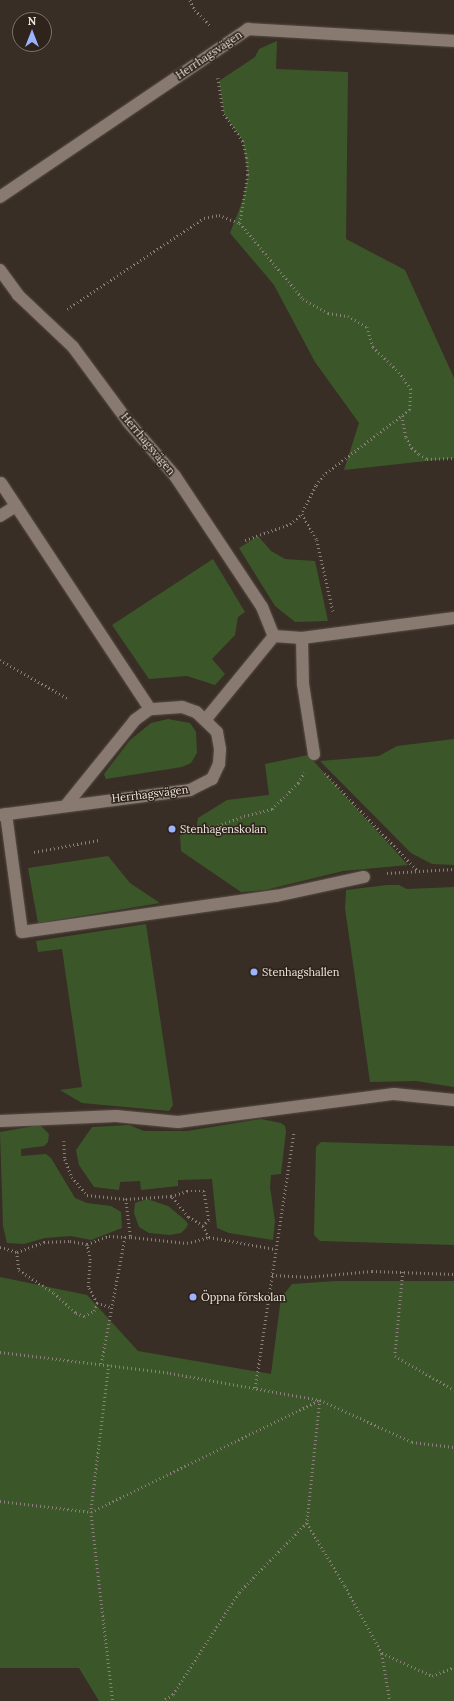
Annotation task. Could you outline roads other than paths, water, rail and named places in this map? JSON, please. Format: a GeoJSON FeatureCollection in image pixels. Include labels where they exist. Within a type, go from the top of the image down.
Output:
{"type":"FeatureCollection","features":[{"type":"Feature","properties":{"kind":"street","name":"Herrhagsvägen"},"geometry":{"type":"LineString","coordinates":[[0,197],[248,29],[454,40]]}},
{"type":"Feature","properties":{"kind":"street","name":"Herrhagsvägen"},"geometry":{"type":"LineString","coordinates":[[0,270],[18,295],[73,347],[129,423],[175,476],[262,607],[274,636]]}},
{"type":"Feature","properties":{"kind":"street"},"geometry":{"type":"LineString","coordinates":[[1,483],[150,709],[135,720],[67,804]]}},
{"type":"Feature","properties":{"kind":"street"},"geometry":{"type":"LineString","coordinates":[[0,516],[16,506]]}},
{"type":"Feature","properties":{"kind":"street"},"geometry":{"type":"LineString","coordinates":[[206,719],[274,636],[302,638],[454,618]]}},
{"type":"Feature","properties":{"kind":"street"},"geometry":{"type":"LineString","coordinates":[[302,638],[303,684],[314,754]]}},
{"type":"Feature","properties":{"kind":"street","name":"Herrhagsvägen"},"geometry":{"type":"LineString","coordinates":[[3,814],[67,804],[190,790],[212,779],[220,749],[217,732],[206,719],[196,712],[182,707],[150,709]]}},
{"type":"Feature","properties":{"kind":"street"},"geometry":{"type":"LineString","coordinates":[[3,814],[12,856],[22,932],[276,896],[364,877]]}},
{"type":"Feature","properties":{"kind":"street"},"geometry":{"type":"LineString","coordinates":[[0,1120],[116,1116],[178,1122],[403,1094],[454,1100]]}},
{"type":"Feature","properties":{"kind":"place","name":"Stenhagenskolan"},"geometry":{"type":"Point","coordinates":[172,829]}},
{"type":"Feature","properties":{"kind":"place","name":"Stenhagshallen"},"geometry":{"type":"Point","coordinates":[254,972]}},
{"type":"Feature","properties":{"kind":"place","name":"Öppna förskolan"},"geometry":{"type":"Point","coordinates":[193,1297]}}]}
